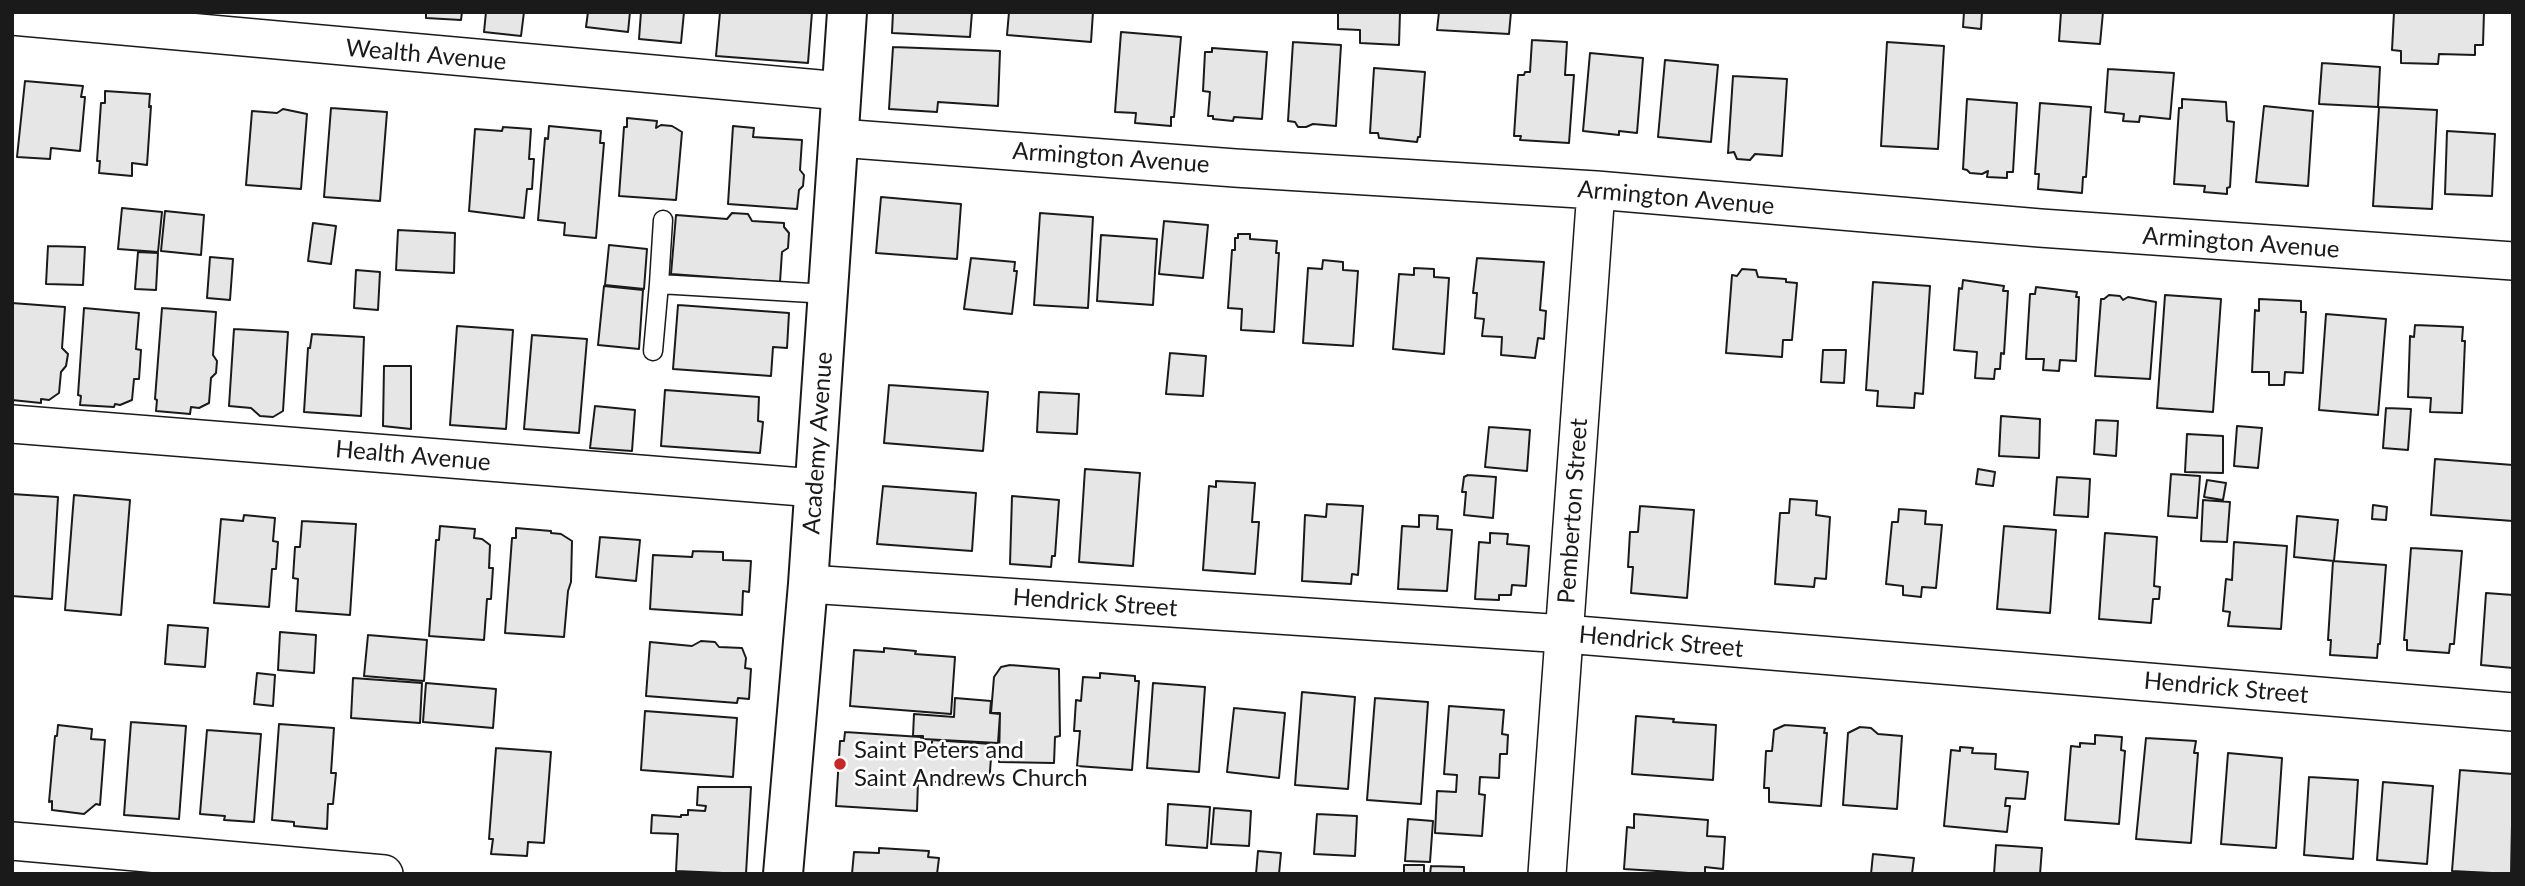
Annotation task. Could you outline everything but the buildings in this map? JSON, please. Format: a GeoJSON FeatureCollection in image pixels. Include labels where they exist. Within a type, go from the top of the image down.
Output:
{"type":"FeatureCollection","features":[{"type":"Feature","properties":{"kind":"street","name":"Academy Avenue"},"geometry":{"type":"LineString","coordinates":[[783,874],[808,584],[847,12]]}},
{"type":"Feature","properties":{"kind":"street","name":"Wealth Avenue"},"geometry":{"type":"LineString","coordinates":[[12,16],[841,91]]}},
{"type":"Feature","properties":{"kind":"street","name":"Armington Avenue"},"geometry":{"type":"LineString","coordinates":[[839,138],[1221,167],[1596,190],[2040,228],[2513,261]]}},
{"type":"Feature","properties":{"kind":"street","name":"Pemberton Street"},"geometry":{"type":"LineString","coordinates":[[1548,874],[1596,190]]}},
{"type":"Feature","properties":{"kind":"street","name":"Health Avenue"},"geometry":{"type":"LineString","coordinates":[[12,424],[815,488]]}},
{"type":"Feature","properties":{"kind":"street","name":"Hendrick Street"},"geometry":{"type":"LineString","coordinates":[[808,584],[1565,634],[2513,712]]}},
{"type":"Feature","properties":{"kind":"street"},"geometry":{"type":"LineString","coordinates":[[12,841],[384,874]]}},
{"type":"Feature","properties":{"kind":"lane"},"geometry":{"type":"LineString","coordinates":[[653,351],[663,220]]}},
{"type":"Feature","properties":{"kind":"lane"},"geometry":{"type":"LineString","coordinates":[[659,284],[828,294]]}},
{"type":"Feature","properties":{"kind":"place","name":"Saint Peters and Saint Andrews Church"},"geometry":{"type":"Point","coordinates":[840,764]}}]}
